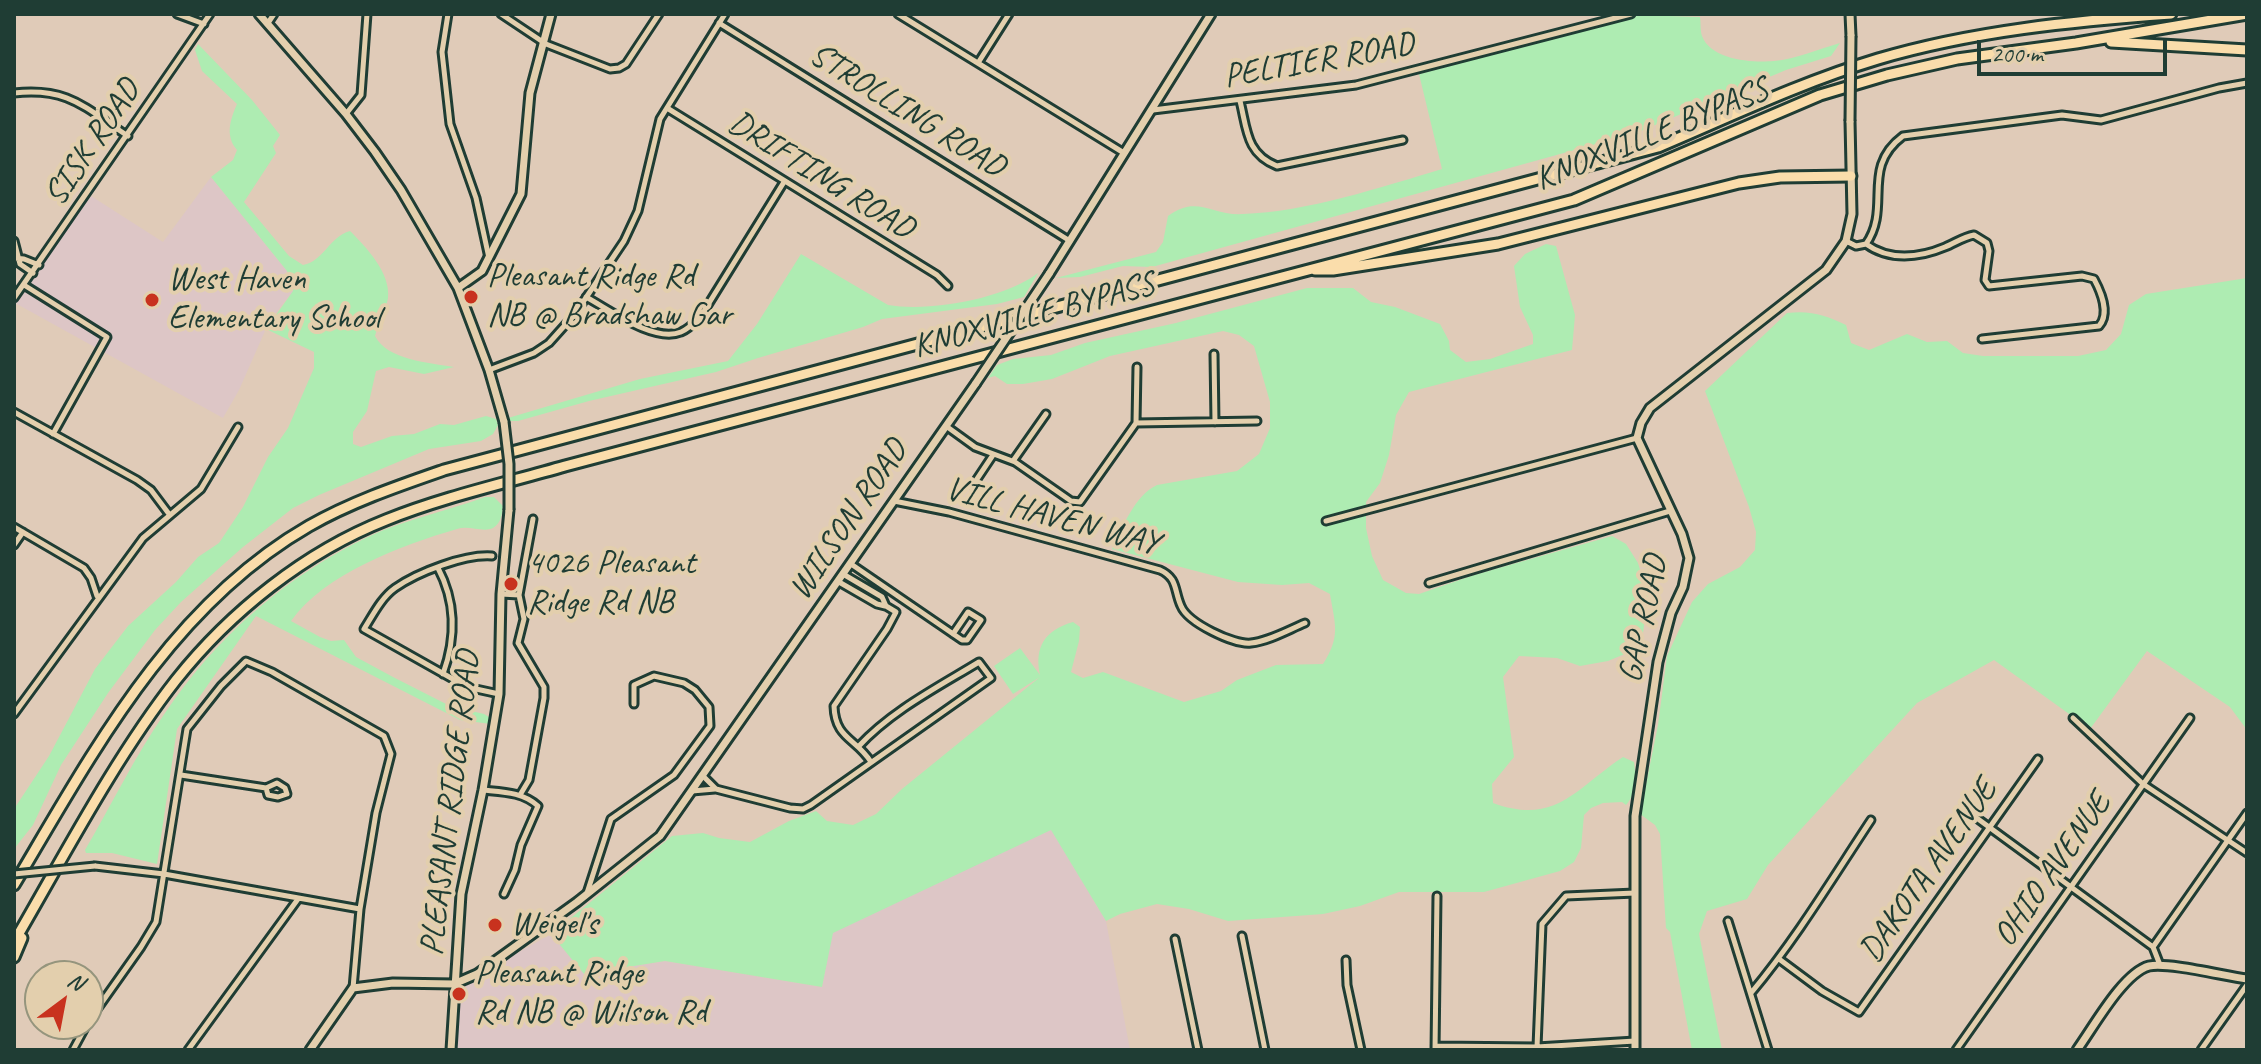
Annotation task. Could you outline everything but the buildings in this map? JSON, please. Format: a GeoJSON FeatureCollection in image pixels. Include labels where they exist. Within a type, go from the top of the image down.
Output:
{"type":"FeatureCollection","features":[{"type":"Feature","properties":{"kind":"highway","name":"KNOXVILLE BYPASS"},"geometry":{"type":"LineString","coordinates":[[14,885],[86,763],[152,665],[190,623],[262,559],[308,527],[371,495],[444,470],[1658,147],[1811,81],[1880,59],[1952,40],[2018,29],[2171,14]]}},
{"type":"Feature","properties":{"kind":"highway","name":"KNOXVILLE BYPASS"},"geometry":{"type":"LineString","coordinates":[[14,942],[111,776],[176,680],[221,631],[262,595],[329,548],[385,520],[450,498],[1574,200],[1820,95],[1887,75],[1957,59],[2076,43],[2247,14]]}},
{"type":"Feature","properties":{"kind":"highway"},"geometry":{"type":"LineString","coordinates":[[2076,43],[2137,42],[2247,50]]}},
{"type":"Feature","properties":{"kind":"highway"},"geometry":{"type":"LineString","coordinates":[[1304,270],[1333,270],[1498,244],[1739,183],[1780,177],[1851,176]]}},
{"type":"Feature","properties":{"kind":"highway"},"geometry":{"type":"LineString","coordinates":[[14,957],[37,903]]}},
{"type":"Feature","properties":{"kind":"street"},"geometry":{"type":"LineString","coordinates":[[177,14],[204,24]]}},
{"type":"Feature","properties":{"kind":"street","name":"SISK ROAD"},"geometry":{"type":"LineString","coordinates":[[14,298],[210,14]]}},
{"type":"Feature","properties":{"kind":"street","name":"PLEASANT RIDGE ROAD"},"geometry":{"type":"LineString","coordinates":[[259,14],[346,114],[401,190],[458,288],[489,370],[504,422],[509,464],[509,510],[501,594],[499,694],[461,894],[451,1050]]}},
{"type":"Feature","properties":{"kind":"street"},"geometry":{"type":"LineString","coordinates":[[268,23],[274,14]]}},
{"type":"Feature","properties":{"kind":"street"},"geometry":{"type":"LineString","coordinates":[[346,114],[361,95],[367,14]]}},
{"type":"Feature","properties":{"kind":"street"},"geometry":{"type":"LineString","coordinates":[[448,14],[442,52],[450,124],[476,198],[490,259]]}},
{"type":"Feature","properties":{"kind":"street"},"geometry":{"type":"LineString","coordinates":[[501,14],[575,57],[610,69],[626,64],[659,14]]}},
{"type":"Feature","properties":{"kind":"street"},"geometry":{"type":"LineString","coordinates":[[458,288],[482,271],[521,194],[530,93],[551,14]]}},
{"type":"Feature","properties":{"kind":"street"},"geometry":{"type":"LineString","coordinates":[[489,370],[534,353],[549,343],[586,297],[633,223],[660,119],[725,14]]}},
{"type":"Feature","properties":{"kind":"street"},"geometry":{"type":"LineString","coordinates":[[898,14],[1124,153]]}},
{"type":"Feature","properties":{"kind":"street"},"geometry":{"type":"LineString","coordinates":[[978,63],[1009,14]]}},
{"type":"Feature","properties":{"kind":"street","name":"WILSON ROAD"},"geometry":{"type":"LineString","coordinates":[[454,984],[477,974],[652,846],[976,383],[1049,274],[1211,14]]}},
{"type":"Feature","properties":{"kind":"street","name":"PELTIER ROAD"},"geometry":{"type":"LineString","coordinates":[[1153,110],[1356,85],[1631,14]]}},
{"type":"Feature","properties":{"kind":"street"},"geometry":{"type":"LineString","coordinates":[[1326,521],[1637,438],[1650,408],[1826,270],[1846,241],[1852,214],[1850,14]]}},
{"type":"Feature","properties":{"kind":"street","name":"STROLLING ROAD"},"geometry":{"type":"LineString","coordinates":[[719,23],[1070,241]]}},
{"type":"Feature","properties":{"kind":"street"},"geometry":{"type":"LineString","coordinates":[[1866,244],[1877,223],[1882,159],[1891,145],[1903,136],[2062,115],[2101,120],[2247,83]]}},
{"type":"Feature","properties":{"kind":"street"},"geometry":{"type":"LineString","coordinates":[[14,93],[56,92],[128,136]]}},
{"type":"Feature","properties":{"kind":"street"},"geometry":{"type":"LineString","coordinates":[[1240,101],[1253,150],[1263,161],[1277,166],[1403,140]]}},
{"type":"Feature","properties":{"kind":"street","name":"DRIFTING ROAD"},"geometry":{"type":"LineString","coordinates":[[667,108],[937,275],[948,286]]}},
{"type":"Feature","properties":{"kind":"street"},"geometry":{"type":"LineString","coordinates":[[586,297],[654,333],[667,335],[691,327],[701,316],[784,182]]}},
{"type":"Feature","properties":{"kind":"street"},"geometry":{"type":"LineString","coordinates":[[1846,241],[1856,246],[1866,244],[1877,252],[1907,256],[1933,252],[1974,235],[1987,243],[1989,251],[1985,280],[1989,286],[2082,276],[2094,279],[2105,313],[2105,319],[2099,326],[1982,339]]}},
{"type":"Feature","properties":{"kind":"street"},"geometry":{"type":"LineString","coordinates":[[14,241],[16,258],[33,273]]}},
{"type":"Feature","properties":{"kind":"street"},"geometry":{"type":"LineString","coordinates":[[16,258],[39,265]]}},
{"type":"Feature","properties":{"kind":"street"},"geometry":{"type":"LineString","coordinates":[[24,285],[107,337],[53,434]]}},
{"type":"Feature","properties":{"kind":"street"},"geometry":{"type":"LineString","coordinates":[[1214,354],[1215,422]]}},
{"type":"Feature","properties":{"kind":"street"},"geometry":{"type":"LineString","coordinates":[[945,426],[975,447],[1013,461],[1071,501],[1080,502],[1136,423],[1137,367]]}},
{"type":"Feature","properties":{"kind":"street"},"geometry":{"type":"LineString","coordinates":[[14,412],[137,480],[151,490],[169,514]]}},
{"type":"Feature","properties":{"kind":"street"},"geometry":{"type":"LineString","coordinates":[[1013,461],[1046,414]]}},
{"type":"Feature","properties":{"kind":"street"},"geometry":{"type":"LineString","coordinates":[[1136,423],[1257,421]]}},
{"type":"Feature","properties":{"kind":"street"},"geometry":{"type":"LineString","coordinates":[[14,714],[143,538],[201,489],[238,427]]}},
{"type":"Feature","properties":{"kind":"street","name":"GAP ROAD"},"geometry":{"type":"LineString","coordinates":[[1635,1046],[1635,816],[1658,662],[1671,613],[1683,587],[1689,558],[1682,534],[1637,438]]}},
{"type":"Feature","properties":{"kind":"street"},"geometry":{"type":"LineString","coordinates":[[973,485],[993,455]]}},
{"type":"Feature","properties":{"kind":"street","name":"VILL HAVEN WAY"},"geometry":{"type":"LineString","coordinates":[[893,501],[949,512],[1160,570],[1174,581],[1179,603],[1189,618],[1241,643],[1256,642],[1305,623]]}},
{"type":"Feature","properties":{"kind":"street"},"geometry":{"type":"LineString","coordinates":[[1429,583],[1670,511]]}},
{"type":"Feature","properties":{"kind":"street"},"geometry":{"type":"LineString","coordinates":[[520,795],[529,780],[534,760],[544,687],[518,643],[524,619],[519,595],[533,519]]}},
{"type":"Feature","properties":{"kind":"street"},"geometry":{"type":"LineString","coordinates":[[14,527],[84,568],[97,597]]}},
{"type":"Feature","properties":{"kind":"street"},"geometry":{"type":"LineString","coordinates":[[14,545],[23,532]]}},
{"type":"Feature","properties":{"kind":"street"},"geometry":{"type":"LineString","coordinates":[[492,556],[468,558],[438,568],[394,589],[378,606],[364,629],[467,687],[499,694]]}},
{"type":"Feature","properties":{"kind":"street"},"geometry":{"type":"LineString","coordinates":[[851,564],[953,634],[962,640],[967,640],[981,620],[968,612],[953,634]]}},
{"type":"Feature","properties":{"kind":"street"},"geometry":{"type":"LineString","coordinates":[[438,568],[445,581],[452,613],[451,652],[443,674]]}},
{"type":"Feature","properties":{"kind":"street"},"geometry":{"type":"LineString","coordinates":[[841,578],[877,604],[896,612],[834,706],[837,727],[871,762]]}},
{"type":"Feature","properties":{"kind":"street"},"geometry":{"type":"LineString","coordinates":[[501,594],[519,595]]}},
{"type":"Feature","properties":{"kind":"street"},"geometry":{"type":"LineString","coordinates":[[104,999],[156,922],[187,729],[221,686],[246,661],[272,672],[384,736],[391,754],[376,813],[360,909],[353,988],[310,1050]]}},
{"type":"Feature","properties":{"kind":"street"},"geometry":{"type":"LineString","coordinates":[[692,791],[716,789],[803,809],[991,678],[979,662],[912,703],[869,734],[858,747]]}},
{"type":"Feature","properties":{"kind":"street"},"geometry":{"type":"LineString","coordinates":[[587,894],[611,819],[674,775],[710,726],[709,707],[695,690],[677,681],[654,676],[640,680],[634,685],[634,704]]}},
{"type":"Feature","properties":{"kind":"street"},"geometry":{"type":"LineString","coordinates":[[2073,718],[2143,784],[2247,853]]}},
{"type":"Feature","properties":{"kind":"street","name":"OHIO AVENUE"},"geometry":{"type":"LineString","coordinates":[[1956,1050],[2190,718]]}},
{"type":"Feature","properties":{"kind":"street","name":"DAKOTA AVENUE"},"geometry":{"type":"LineString","coordinates":[[1779,959],[1822,991],[1859,1012],[2038,759]]}},
{"type":"Feature","properties":{"kind":"street"},"geometry":{"type":"LineString","coordinates":[[181,775],[266,788]]}},
{"type":"Feature","properties":{"kind":"street"},"geometry":{"type":"LineString","coordinates":[[703,776],[716,789]]}},
{"type":"Feature","properties":{"kind":"street"},"geometry":{"type":"LineString","coordinates":[[483,790],[520,795],[538,806],[504,894]]}},
{"type":"Feature","properties":{"kind":"street"},"geometry":{"type":"LineString","coordinates":[[1963,808],[2153,947],[2160,965]]}},
{"type":"Feature","properties":{"kind":"street"},"geometry":{"type":"LineString","coordinates":[[2153,947],[2247,813]]}},
{"type":"Feature","properties":{"kind":"street"},"geometry":{"type":"LineString","coordinates":[[1751,993],[1835,879],[1871,820]]}},
{"type":"Feature","properties":{"kind":"street"},"geometry":{"type":"LineString","coordinates":[[14,874],[95,866],[164,874],[360,909]]}},
{"type":"Feature","properties":{"kind":"street"},"geometry":{"type":"LineString","coordinates":[[1537,1047],[1542,924],[1566,896],[1635,893]]}},
{"type":"Feature","properties":{"kind":"street"},"geometry":{"type":"LineString","coordinates":[[1437,896],[1435,1048],[1635,1046]]}},
{"type":"Feature","properties":{"kind":"street"},"geometry":{"type":"LineString","coordinates":[[188,1050],[298,898]]}},
{"type":"Feature","properties":{"kind":"street"},"geometry":{"type":"LineString","coordinates":[[1728,921],[1768,1050]]}},
{"type":"Feature","properties":{"kind":"street"},"geometry":{"type":"LineString","coordinates":[[1242,936],[1265,1050]]}},
{"type":"Feature","properties":{"kind":"street"},"geometry":{"type":"LineString","coordinates":[[1175,939],[1198,1050]]}},
{"type":"Feature","properties":{"kind":"street"},"geometry":{"type":"LineString","coordinates":[[1346,960],[1347,985],[1361,1050]]}},
{"type":"Feature","properties":{"kind":"street"},"geometry":{"type":"LineString","coordinates":[[2077,1050],[2131,977],[2142,969],[2160,965],[2247,982],[2201,1050]]}},
{"type":"Feature","properties":{"kind":"street"},"geometry":{"type":"LineString","coordinates":[[353,988],[393,983],[454,984]]}},
{"type":"Feature","properties":{"kind":"shaded area","name":"West Haven Elementary School"},"geometry":{"type":"Polygon","coordinates":[[[211,177],[287,271],[293,291],[269,322],[223,418],[15,303],[91,196],[163,242],[211,177]]]}},
{"type":"Feature","properties":{"kind":"shaded area"},"geometry":{"type":"Polygon","coordinates":[[[1051,829],[1106,921],[1130,1050],[454,1050],[461,985],[551,934],[584,974],[665,961],[822,987],[832,933],[1051,829]]]}},
{"type":"Feature","properties":{"kind":"green space"},"geometry":{"type":"Polygon","coordinates":[[[1640,15],[1700,17],[1701,34],[1707,44],[1723,55],[1744,60],[1782,60],[1840,43],[1831,56],[1786,70],[1636,133],[1152,267],[1123,266],[1080,277],[1056,278],[1156,252],[1163,242],[1168,216],[1188,207],[1232,214],[1292,209],[1344,198],[1442,169],[1419,74],[1640,15]]]}},
{"type":"Feature","properties":{"kind":"green space"},"geometry":{"type":"Polygon","coordinates":[[[198,44],[252,100],[280,135],[273,146],[276,153],[244,202],[289,256],[303,265],[316,259],[337,238],[350,231],[376,261],[386,279],[388,298],[375,336],[381,344],[410,359],[454,367],[424,374],[389,367],[376,371],[367,411],[353,432],[353,444],[361,447],[440,424],[454,425],[486,416],[496,419],[498,425],[493,434],[481,441],[429,449],[319,495],[293,508],[243,547],[181,602],[155,630],[108,693],[61,765],[33,825],[14,849],[14,809],[49,756],[95,669],[128,626],[198,557],[219,543],[288,428],[314,368],[314,352],[266,329],[293,291],[287,271],[211,177],[233,160],[237,150],[230,128],[237,104],[202,71],[195,50],[198,44]]]}},
{"type":"Feature","properties":{"kind":"green space"},"geometry":{"type":"Polygon","coordinates":[[[1546,244],[1556,246],[1575,315],[1572,350],[1409,392],[1396,415],[1380,483],[1366,502],[1366,528],[1372,556],[1383,580],[1406,593],[1419,594],[1612,536],[1626,544],[1638,563],[1648,597],[1643,633],[1632,651],[1608,661],[1580,666],[1557,658],[1519,656],[1503,677],[1514,757],[1492,784],[1493,803],[1515,809],[1549,807],[1578,791],[1623,757],[1634,762],[1635,785],[1630,800],[1626,805],[1622,802],[1603,803],[1584,815],[1581,848],[1574,862],[1560,871],[1484,892],[1399,892],[1360,906],[1323,914],[1228,921],[1189,909],[1157,904],[1106,921],[1051,830],[833,933],[822,987],[665,961],[584,974],[551,934],[672,836],[703,833],[750,842],[789,821],[816,811],[827,821],[853,825],[876,814],[902,789],[1040,677],[1013,694],[994,666],[1020,648],[1040,675],[1040,648],[1049,635],[1063,625],[1073,622],[1080,627],[1071,672],[1083,678],[1103,672],[1184,702],[1221,691],[1237,680],[1276,665],[1323,664],[1334,638],[1335,622],[1330,594],[1309,583],[1238,582],[1112,549],[1130,513],[1149,490],[1157,485],[1237,471],[1259,454],[1270,428],[1270,402],[1254,346],[1239,335],[1223,331],[1110,356],[1052,379],[1007,384],[995,376],[988,378],[997,365],[1013,359],[1051,355],[1085,343],[1176,323],[1307,288],[1353,288],[1371,302],[1395,307],[1440,324],[1450,350],[1466,362],[1490,359],[1533,344],[1533,335],[1520,307],[1514,266],[1525,254],[1546,244]]]}},
{"type":"Feature","properties":{"kind":"green space"},"geometry":{"type":"Polygon","coordinates":[[[801,254],[888,305],[905,307],[945,305],[987,296],[1024,282],[1038,273],[1024,297],[997,304],[882,319],[716,372],[518,421],[508,418],[640,379],[728,361],[757,324],[801,254]]]}},
{"type":"Feature","properties":{"kind":"green space"},"geometry":{"type":"Polygon","coordinates":[[[2247,278],[2247,730],[2230,707],[2147,651],[2090,729],[1994,660],[1917,703],[1768,865],[1747,899],[1707,911],[1699,934],[1722,1050],[1692,1050],[1670,932],[1666,928],[1660,834],[1655,825],[1640,814],[1658,725],[1667,656],[1692,602],[1708,584],[1740,567],[1755,550],[1756,532],[1749,507],[1705,391],[1787,313],[1811,313],[1839,321],[1846,325],[1851,343],[1869,350],[1907,334],[1927,342],[1947,341],[1963,353],[1983,356],[2078,356],[2106,350],[2121,334],[2129,305],[2146,294],[2247,278]]]}},
{"type":"Feature","properties":{"kind":"green space"},"geometry":{"type":"Polygon","coordinates":[[[485,497],[494,497],[503,506],[502,516],[493,528],[457,529],[366,563],[323,589],[291,621],[331,641],[344,640],[356,657],[450,706],[484,714],[491,724],[460,720],[256,616],[177,729],[157,864],[112,853],[86,853],[124,780],[165,713],[230,634],[282,589],[339,552],[398,525],[485,497]]]}},
{"type":"Feature","properties":{"kind":"place","name":"Pleasant Ridge Rd NB @ Bradshaw Gar"},"geometry":{"type":"Point","coordinates":[471,297]}},
{"type":"Feature","properties":{"kind":"place","name":"West Haven Elementary School"},"geometry":{"type":"Point","coordinates":[152,300]}},
{"type":"Feature","properties":{"kind":"place","name":"4026 Pleasant Ridge Rd NB"},"geometry":{"type":"Point","coordinates":[511,584]}},
{"type":"Feature","properties":{"kind":"place","name":"Weigel's"},"geometry":{"type":"Point","coordinates":[495,925]}},
{"type":"Feature","properties":{"kind":"place","name":"Pleasant Ridge Rd NB @ Wilson Rd"},"geometry":{"type":"Point","coordinates":[459,994]}}]}
